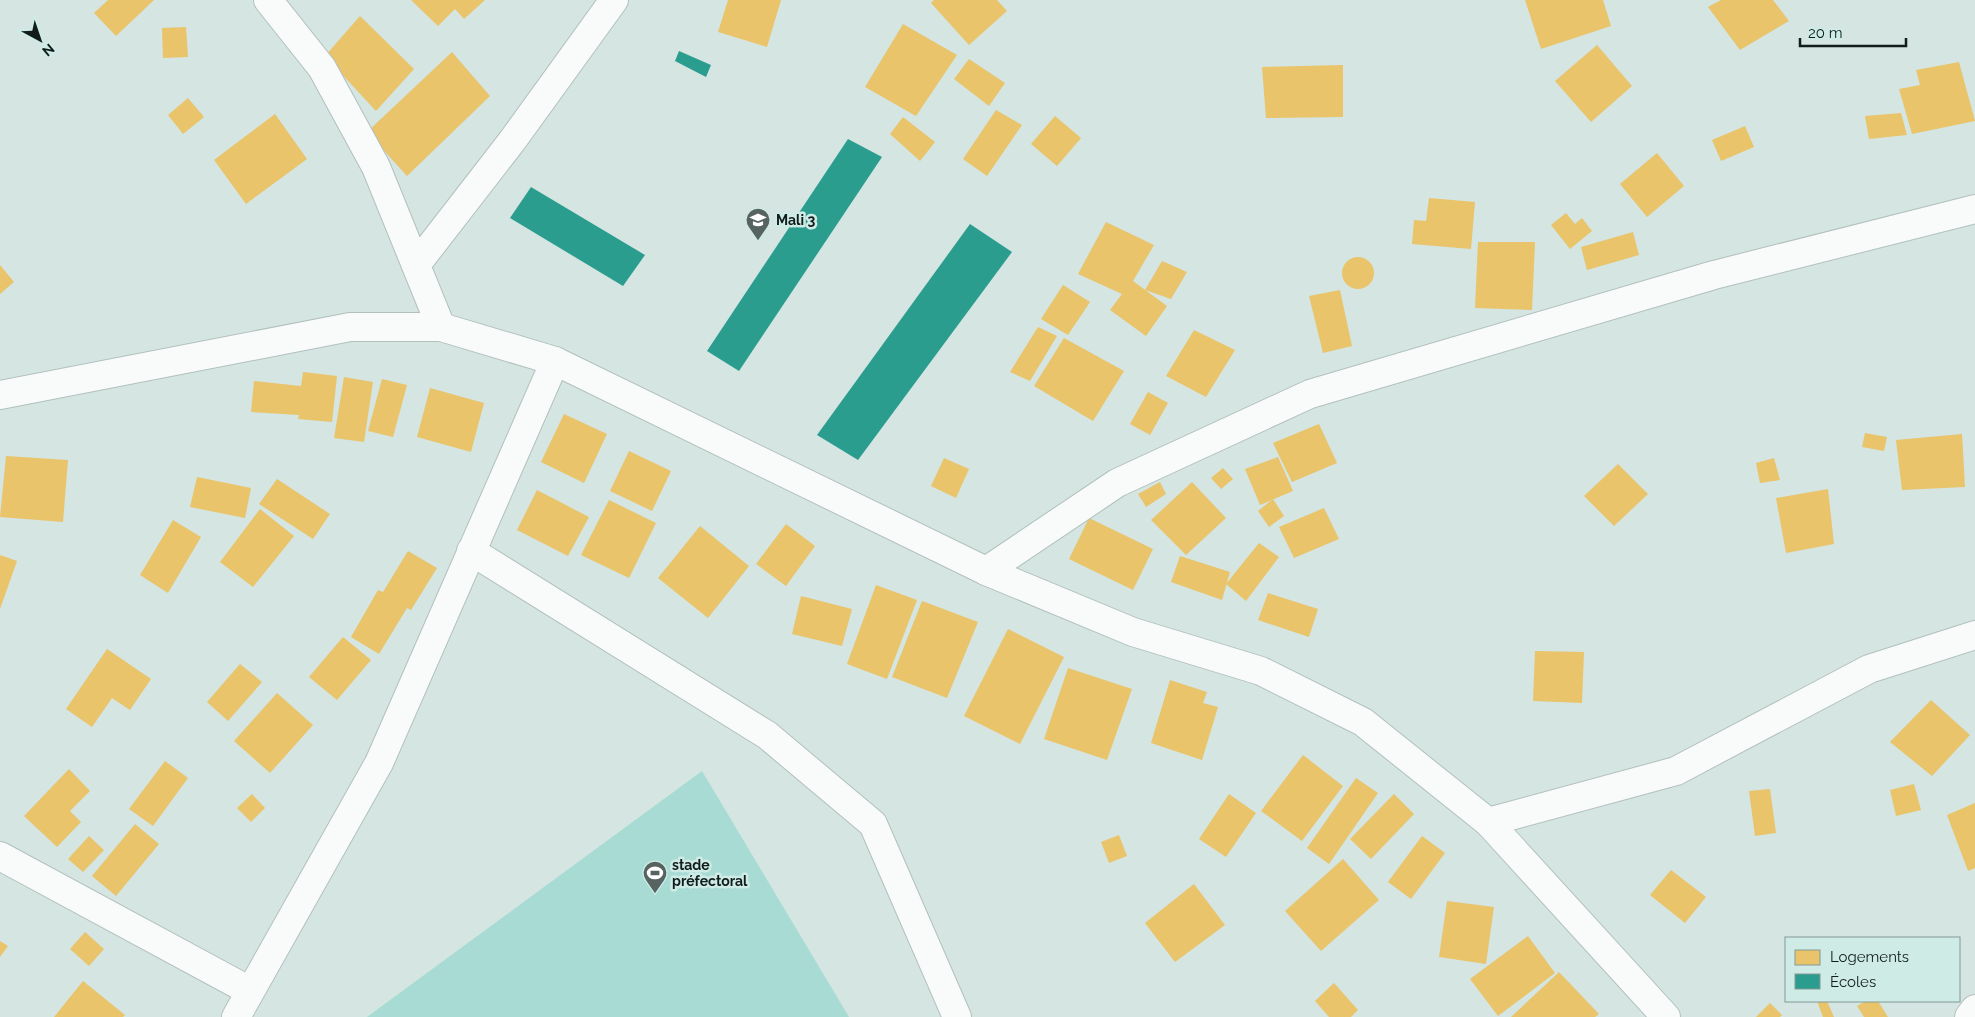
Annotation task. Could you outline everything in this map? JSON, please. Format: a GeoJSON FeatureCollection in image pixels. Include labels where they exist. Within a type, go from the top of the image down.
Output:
{"type":"FeatureCollection","features":[{"type":"Feature","properties":{"kind":"street"},"geometry":{"type":"LineString","coordinates":[[268,0],[322,68],[376,167],[441,327]]}},
{"type":"Feature","properties":{"kind":"street"},"geometry":{"type":"LineString","coordinates":[[416,265],[512,141],[614,0]]}},
{"type":"Feature","properties":{"kind":"street"},"geometry":{"type":"LineString","coordinates":[[986,571],[1117,483],[1310,394],[1714,275],[1975,209]]}},
{"type":"Feature","properties":{"kind":"street"},"geometry":{"type":"LineString","coordinates":[[0,396],[350,327],[441,327],[555,361],[986,571],[1133,632],[1261,671],[1363,722],[1488,822],[1666,1017]]}},
{"type":"Feature","properties":{"kind":"street"},"geometry":{"type":"LineString","coordinates":[[236,1017],[379,763],[555,361]]}},
{"type":"Feature","properties":{"kind":"street"},"geometry":{"type":"LineString","coordinates":[[471,551],[767,734],[873,824],[957,1017]]}},
{"type":"Feature","properties":{"kind":"street"},"geometry":{"type":"LineString","coordinates":[[1488,822],[1676,771],[1869,669],[1975,635]]}},
{"type":"Feature","properties":{"kind":"street"},"geometry":{"type":"LineString","coordinates":[[0,856],[250,991]]}},
{"type":"Feature","properties":{"kind":"street"},"geometry":{"type":"LineString","coordinates":[[1969,1017],[1975,1009]]}},
{"type":"Feature","properties":{"kind":"green space","name":"stade préfectoral"},"geometry":{"type":"Polygon","coordinates":[[[702,771],[849,1017],[367,1017],[702,771]]]}},
{"type":"Feature","properties":{"kind":"building: Logements"},"geometry":{"type":"Polygon","coordinates":[[[108,0],[154,0],[116,36],[94,13],[108,0]]]}},
{"type":"Feature","properties":{"kind":"building: Logements"},"geometry":{"type":"Polygon","coordinates":[[[411,0],[485,0],[464,19],[455,9],[438,26],[411,0]]]}},
{"type":"Feature","properties":{"kind":"building: Logements"},"geometry":{"type":"Polygon","coordinates":[[[728,0],[781,0],[767,47],[718,32],[728,0]]]}},
{"type":"Feature","properties":{"kind":"building: Logements"},"geometry":{"type":"Polygon","coordinates":[[[934,0],[997,0],[1007,11],[969,45],[931,3],[934,0]]]}},
{"type":"Feature","properties":{"kind":"building: Logements"},"geometry":{"type":"Polygon","coordinates":[[[1525,0],[1603,0],[1611,26],[1541,49],[1525,0]]]}},
{"type":"Feature","properties":{"kind":"building: Logements"},"geometry":{"type":"Polygon","coordinates":[[[1721,0],[1773,0],[1789,21],[1740,50],[1708,7],[1721,0]]]}},
{"type":"Feature","properties":{"kind":"building: Logements"},"geometry":{"type":"Polygon","coordinates":[[[360,16],[414,69],[376,111],[325,56],[360,16]]]}},
{"type":"Feature","properties":{"kind":"building: Logements"},"geometry":{"type":"Polygon","coordinates":[[[903,24],[957,55],[916,116],[865,87],[903,24]]]}},
{"type":"Feature","properties":{"kind":"building: Logements"},"geometry":{"type":"Polygon","coordinates":[[[186,27],[188,57],[163,58],[162,28],[186,27]]]}},
{"type":"Feature","properties":{"kind":"building: Logements"},"geometry":{"type":"Polygon","coordinates":[[[1597,45],[1632,86],[1591,122],[1555,81],[1597,45]]]}},
{"type":"Feature","properties":{"kind":"building: Logements"},"geometry":{"type":"Polygon","coordinates":[[[452,52],[490,96],[407,176],[367,132],[452,52]]]}},
{"type":"Feature","properties":{"kind":"building: Logements"},"geometry":{"type":"Polygon","coordinates":[[[969,59],[1005,83],[989,106],[954,79],[969,59]]]}},
{"type":"Feature","properties":{"kind":"building: Logements"},"geometry":{"type":"Polygon","coordinates":[[[1959,62],[1975,121],[1912,134],[1899,89],[1920,85],[1916,70],[1959,62]]]}},
{"type":"Feature","properties":{"kind":"building: Logements"},"geometry":{"type":"Polygon","coordinates":[[[1343,65],[1343,117],[1266,118],[1262,67],[1343,65]]]}},
{"type":"Feature","properties":{"kind":"building: Logements"},"geometry":{"type":"Polygon","coordinates":[[[188,98],[204,117],[183,134],[168,115],[188,98]]]}},
{"type":"Feature","properties":{"kind":"building: Logements"},"geometry":{"type":"Polygon","coordinates":[[[996,110],[1022,125],[987,176],[963,159],[996,110]]]}},
{"type":"Feature","properties":{"kind":"building: Logements"},"geometry":{"type":"Polygon","coordinates":[[[1901,113],[1907,135],[1869,139],[1865,116],[1901,113]]]}},
{"type":"Feature","properties":{"kind":"building: Logements"},"geometry":{"type":"Polygon","coordinates":[[[275,114],[307,159],[246,204],[214,160],[275,114]]]}},
{"type":"Feature","properties":{"kind":"building: Logements"},"geometry":{"type":"Polygon","coordinates":[[[1055,116],[1081,138],[1057,166],[1031,144],[1055,116]]]}},
{"type":"Feature","properties":{"kind":"building: Logements"},"geometry":{"type":"Polygon","coordinates":[[[903,117],[935,142],[920,161],[890,134],[903,117]]]}},
{"type":"Feature","properties":{"kind":"building: Logements"},"geometry":{"type":"Polygon","coordinates":[[[1745,126],[1754,147],[1721,161],[1712,140],[1745,126]]]}},
{"type":"Feature","properties":{"kind":"building: Logements"},"geometry":{"type":"Polygon","coordinates":[[[1657,153],[1684,186],[1647,217],[1620,184],[1657,153]]]}},
{"type":"Feature","properties":{"kind":"building: Logements"},"geometry":{"type":"Polygon","coordinates":[[[1429,198],[1475,202],[1471,249],[1412,244],[1414,220],[1426,221],[1429,198]]]}},
{"type":"Feature","properties":{"kind":"building: Logements"},"geometry":{"type":"Polygon","coordinates":[[[1566,213],[1575,224],[1582,218],[1592,231],[1570,249],[1551,225],[1566,213]]]}},
{"type":"Feature","properties":{"kind":"building: Logements"},"geometry":{"type":"Polygon","coordinates":[[[1106,222],[1154,245],[1133,281],[1167,306],[1146,336],[1110,310],[1122,294],[1078,274],[1106,222]]]}},
{"type":"Feature","properties":{"kind":"building: Logements"},"geometry":{"type":"Polygon","coordinates":[[[1633,232],[1639,255],[1587,270],[1581,247],[1633,232]]]}},
{"type":"Feature","properties":{"kind":"building: Logements"},"geometry":{"type":"Polygon","coordinates":[[[1478,242],[1535,242],[1532,310],[1475,308],[1478,242]]]}},
{"type":"Feature","properties":{"kind":"building: Logements"},"geometry":{"type":"Polygon","coordinates":[[[1358,257],[1369,262],[1374,273],[1369,284],[1358,289],[1347,284],[1342,273],[1347,262],[1358,257]]]}},
{"type":"Feature","properties":{"kind":"building: Logements"},"geometry":{"type":"Polygon","coordinates":[[[1162,261],[1187,272],[1171,299],[1145,290],[1162,261]]]}},
{"type":"Feature","properties":{"kind":"building: Logements"},"geometry":{"type":"Polygon","coordinates":[[[0,265],[14,282],[0,294],[0,265]]]}},
{"type":"Feature","properties":{"kind":"building: Logements"},"geometry":{"type":"Polygon","coordinates":[[[1063,285],[1090,302],[1068,335],[1041,319],[1063,285]]]}},
{"type":"Feature","properties":{"kind":"building: Logements"},"geometry":{"type":"Polygon","coordinates":[[[1340,290],[1352,346],[1323,353],[1309,296],[1340,290]]]}},
{"type":"Feature","properties":{"kind":"building: Logements"},"geometry":{"type":"Polygon","coordinates":[[[1038,327],[1057,336],[1030,381],[1010,372],[1038,327]]]}},
{"type":"Feature","properties":{"kind":"building: Logements"},"geometry":{"type":"Polygon","coordinates":[[[1194,330],[1235,350],[1206,397],[1166,376],[1194,330]]]}},
{"type":"Feature","properties":{"kind":"building: Logements"},"geometry":{"type":"Polygon","coordinates":[[[1064,338],[1124,371],[1093,421],[1034,386],[1064,338]]]}},
{"type":"Feature","properties":{"kind":"building: Logements"},"geometry":{"type":"Polygon","coordinates":[[[303,372],[337,376],[332,422],[298,419],[299,415],[251,412],[254,381],[301,386],[303,372]]]}},
{"type":"Feature","properties":{"kind":"building: Logements"},"geometry":{"type":"Polygon","coordinates":[[[344,377],[373,382],[364,442],[334,438],[344,377]]]}},
{"type":"Feature","properties":{"kind":"building: Logements"},"geometry":{"type":"Polygon","coordinates":[[[382,379],[407,385],[393,437],[368,431],[382,379]]]}},
{"type":"Feature","properties":{"kind":"building: Logements"},"geometry":{"type":"Polygon","coordinates":[[[430,388],[484,403],[471,452],[417,437],[430,388]]]}},
{"type":"Feature","properties":{"kind":"building: Logements"},"geometry":{"type":"Polygon","coordinates":[[[1148,392],[1168,403],[1150,435],[1130,424],[1148,392]]]}},
{"type":"Feature","properties":{"kind":"building: Logements"},"geometry":{"type":"Polygon","coordinates":[[[564,414],[607,434],[584,483],[541,462],[564,414]]]}},
{"type":"Feature","properties":{"kind":"building: Logements"},"geometry":{"type":"Polygon","coordinates":[[[1319,424],[1337,463],[1292,482],[1273,443],[1319,424]]]}},
{"type":"Feature","properties":{"kind":"building: Logements"},"geometry":{"type":"Polygon","coordinates":[[[1865,433],[1887,437],[1884,451],[1862,447],[1865,433]]]}},
{"type":"Feature","properties":{"kind":"building: Logements"},"geometry":{"type":"Polygon","coordinates":[[[1962,434],[1965,487],[1902,490],[1896,440],[1962,434]]]}},
{"type":"Feature","properties":{"kind":"building: Logements"},"geometry":{"type":"Polygon","coordinates":[[[629,451],[671,471],[652,511],[610,491],[629,451]]]}},
{"type":"Feature","properties":{"kind":"building: Logements"},"geometry":{"type":"Polygon","coordinates":[[[6,456],[68,460],[63,522],[0,517],[6,456]]]}},
{"type":"Feature","properties":{"kind":"building: Logements"},"geometry":{"type":"Polygon","coordinates":[[[1278,457],[1293,491],[1260,505],[1245,469],[1278,457]]]}},
{"type":"Feature","properties":{"kind":"building: Logements"},"geometry":{"type":"Polygon","coordinates":[[[944,458],[969,469],[956,498],[931,486],[944,458]]]}},
{"type":"Feature","properties":{"kind":"building: Logements"},"geometry":{"type":"Polygon","coordinates":[[[1774,458],[1780,480],[1760,483],[1756,463],[1774,458]]]}},
{"type":"Feature","properties":{"kind":"building: Logements"},"geometry":{"type":"Polygon","coordinates":[[[1618,464],[1648,494],[1614,526],[1584,496],[1618,464]]]}},
{"type":"Feature","properties":{"kind":"building: Logements"},"geometry":{"type":"Polygon","coordinates":[[[1223,468],[1233,479],[1221,489],[1211,478],[1223,468]]]}},
{"type":"Feature","properties":{"kind":"building: Logements"},"geometry":{"type":"Polygon","coordinates":[[[197,477],[251,488],[245,518],[190,507],[197,477]]]}},
{"type":"Feature","properties":{"kind":"building: Logements"},"geometry":{"type":"Polygon","coordinates":[[[277,479],[330,514],[313,539],[259,504],[277,479]]]}},
{"type":"Feature","properties":{"kind":"building: Logements"},"geometry":{"type":"Polygon","coordinates":[[[1160,482],[1166,494],[1146,507],[1138,494],[1160,482]]]}},
{"type":"Feature","properties":{"kind":"building: Logements"},"geometry":{"type":"Polygon","coordinates":[[[1192,482],[1226,518],[1186,555],[1151,520],[1192,482]]]}},
{"type":"Feature","properties":{"kind":"building: Logements"},"geometry":{"type":"Polygon","coordinates":[[[1828,489],[1834,544],[1786,553],[1776,498],[1828,489]]]}},
{"type":"Feature","properties":{"kind":"building: Logements"},"geometry":{"type":"Polygon","coordinates":[[[537,490],[589,517],[568,556],[517,530],[537,490]]]}},
{"type":"Feature","properties":{"kind":"building: Logements"},"geometry":{"type":"Polygon","coordinates":[[[1273,499],[1284,516],[1269,527],[1258,511],[1273,499]]]}},
{"type":"Feature","properties":{"kind":"building: Logements"},"geometry":{"type":"Polygon","coordinates":[[[609,500],[656,523],[629,578],[581,555],[609,500]]]}},
{"type":"Feature","properties":{"kind":"building: Logements"},"geometry":{"type":"Polygon","coordinates":[[[1324,508],[1339,539],[1294,558],[1279,527],[1324,508]]]}},
{"type":"Feature","properties":{"kind":"building: Logements"},"geometry":{"type":"Polygon","coordinates":[[[260,509],[294,536],[253,587],[220,562],[260,509]]]}},
{"type":"Feature","properties":{"kind":"building: Logements"},"geometry":{"type":"Polygon","coordinates":[[[1089,518],[1153,549],[1133,590],[1069,559],[1089,518]]]}},
{"type":"Feature","properties":{"kind":"building: Logements"},"geometry":{"type":"Polygon","coordinates":[[[173,520],[201,537],[168,593],[140,575],[173,520]]]}},
{"type":"Feature","properties":{"kind":"building: Logements"},"geometry":{"type":"Polygon","coordinates":[[[786,524],[815,546],[786,586],[756,564],[786,524]]]}},
{"type":"Feature","properties":{"kind":"building: Logements"},"geometry":{"type":"Polygon","coordinates":[[[700,526],[749,566],[708,618],[658,578],[700,526]]]}},
{"type":"Feature","properties":{"kind":"building: Logements"},"geometry":{"type":"Polygon","coordinates":[[[1259,543],[1279,557],[1246,601],[1226,584],[1259,543]]]}},
{"type":"Feature","properties":{"kind":"building: Logements"},"geometry":{"type":"Polygon","coordinates":[[[408,551],[437,568],[411,610],[407,608],[379,654],[351,637],[378,590],[383,592],[408,551]]]}},
{"type":"Feature","properties":{"kind":"building: Logements"},"geometry":{"type":"Polygon","coordinates":[[[0,555],[17,561],[0,609],[0,555]]]}},
{"type":"Feature","properties":{"kind":"building: Logements"},"geometry":{"type":"Polygon","coordinates":[[[1180,556],[1230,572],[1222,600],[1171,582],[1180,556]]]}},
{"type":"Feature","properties":{"kind":"building: Logements"},"geometry":{"type":"Polygon","coordinates":[[[876,585],[917,600],[887,679],[847,664],[876,585]]]}},
{"type":"Feature","properties":{"kind":"building: Logements"},"geometry":{"type":"Polygon","coordinates":[[[1268,593],[1318,609],[1309,637],[1258,620],[1268,593]]]}},
{"type":"Feature","properties":{"kind":"building: Logements"},"geometry":{"type":"Polygon","coordinates":[[[801,596],[852,609],[842,646],[792,634],[801,596]]]}},
{"type":"Feature","properties":{"kind":"building: Logements"},"geometry":{"type":"Polygon","coordinates":[[[922,601],[978,622],[947,698],[892,677],[922,601]]]}},
{"type":"Feature","properties":{"kind":"building: Logements"},"geometry":{"type":"Polygon","coordinates":[[[1008,629],[1064,657],[1020,744],[964,716],[1008,629]]]}},
{"type":"Feature","properties":{"kind":"building: Logements"},"geometry":{"type":"Polygon","coordinates":[[[343,637],[371,660],[337,700],[309,677],[343,637]]]}},
{"type":"Feature","properties":{"kind":"building: Logements"},"geometry":{"type":"Polygon","coordinates":[[[107,649],[151,679],[130,710],[112,698],[92,727],[66,709],[107,649]]]}},
{"type":"Feature","properties":{"kind":"building: Logements"},"geometry":{"type":"Polygon","coordinates":[[[1535,651],[1584,652],[1582,703],[1533,701],[1535,651]]]}},
{"type":"Feature","properties":{"kind":"building: Logements"},"geometry":{"type":"Polygon","coordinates":[[[240,664],[262,682],[228,721],[207,702],[240,664]]]}},
{"type":"Feature","properties":{"kind":"building: Logements"},"geometry":{"type":"Polygon","coordinates":[[[1068,668],[1132,689],[1107,760],[1044,739],[1068,668]]]}},
{"type":"Feature","properties":{"kind":"building: Logements"},"geometry":{"type":"Polygon","coordinates":[[[1170,680],[1207,692],[1203,703],[1218,707],[1202,760],[1151,743],[1170,680]]]}},
{"type":"Feature","properties":{"kind":"building: Logements"},"geometry":{"type":"Polygon","coordinates":[[[277,693],[313,725],[270,773],[234,741],[277,693]]]}},
{"type":"Feature","properties":{"kind":"building: Logements"},"geometry":{"type":"Polygon","coordinates":[[[1931,700],[1970,735],[1932,776],[1890,742],[1931,700]]]}},
{"type":"Feature","properties":{"kind":"building: Logements"},"geometry":{"type":"Polygon","coordinates":[[[1303,755],[1343,786],[1302,841],[1261,811],[1303,755]]]}},
{"type":"Feature","properties":{"kind":"building: Logements"},"geometry":{"type":"Polygon","coordinates":[[[165,761],[188,778],[153,826],[129,809],[165,761]]]}},
{"type":"Feature","properties":{"kind":"building: Logements"},"geometry":{"type":"Polygon","coordinates":[[[69,769],[90,791],[70,811],[81,822],[57,847],[24,816],[69,769]]]}},
{"type":"Feature","properties":{"kind":"building: Logements"},"geometry":{"type":"Polygon","coordinates":[[[1356,778],[1378,793],[1329,864],[1307,848],[1356,778]]]}},
{"type":"Feature","properties":{"kind":"building: Logements"},"geometry":{"type":"Polygon","coordinates":[[[1914,784],[1921,810],[1896,816],[1890,790],[1914,784]]]}},
{"type":"Feature","properties":{"kind":"building: Logements"},"geometry":{"type":"Polygon","coordinates":[[[1770,789],[1776,833],[1755,836],[1749,791],[1770,789]]]}},
{"type":"Feature","properties":{"kind":"building: Logements"},"geometry":{"type":"Polygon","coordinates":[[[252,794],[265,808],[251,822],[237,808],[252,794]]]}},
{"type":"Feature","properties":{"kind":"building: Logements"},"geometry":{"type":"Polygon","coordinates":[[[1229,794],[1256,813],[1226,857],[1199,839],[1229,794]]]}},
{"type":"Feature","properties":{"kind":"building: Logements"},"geometry":{"type":"Polygon","coordinates":[[[1394,794],[1414,814],[1371,859],[1350,839],[1394,794]]]}},
{"type":"Feature","properties":{"kind":"building: Logements"},"geometry":{"type":"Polygon","coordinates":[[[1975,803],[1975,868],[1968,871],[1947,815],[1975,803]]]}},
{"type":"Feature","properties":{"kind":"building: Logements"},"geometry":{"type":"Polygon","coordinates":[[[135,824],[159,844],[116,896],[92,876],[135,824]]]}},
{"type":"Feature","properties":{"kind":"building: Logements"},"geometry":{"type":"Polygon","coordinates":[[[1119,835],[1127,856],[1109,863],[1101,842],[1119,835]]]}},
{"type":"Feature","properties":{"kind":"building: Logements"},"geometry":{"type":"Polygon","coordinates":[[[89,836],[104,850],[83,872],[68,859],[89,836]]]}},
{"type":"Feature","properties":{"kind":"building: Logements"},"geometry":{"type":"Polygon","coordinates":[[[1422,836],[1445,853],[1411,899],[1388,882],[1422,836]]]}},
{"type":"Feature","properties":{"kind":"building: Logements"},"geometry":{"type":"Polygon","coordinates":[[[1343,859],[1379,900],[1321,951],[1285,911],[1343,859]]]}},
{"type":"Feature","properties":{"kind":"building: Logements"},"geometry":{"type":"Polygon","coordinates":[[[1671,870],[1706,897],[1685,923],[1650,895],[1671,870]]]}},
{"type":"Feature","properties":{"kind":"building: Logements"},"geometry":{"type":"Polygon","coordinates":[[[1194,884],[1225,925],[1175,962],[1145,923],[1194,884]]]}},
{"type":"Feature","properties":{"kind":"building: Logements"},"geometry":{"type":"Polygon","coordinates":[[[1447,901],[1494,907],[1486,964],[1439,957],[1447,901]]]}},
{"type":"Feature","properties":{"kind":"building: Logements"},"geometry":{"type":"Polygon","coordinates":[[[85,932],[104,949],[89,966],[70,949],[85,932]]]}},
{"type":"Feature","properties":{"kind":"building: Logements"},"geometry":{"type":"Polygon","coordinates":[[[1528,936],[1555,973],[1498,1016],[1470,979],[1528,936]]]}},
{"type":"Feature","properties":{"kind":"building: Logements"},"geometry":{"type":"Polygon","coordinates":[[[0,941],[8,946],[0,957],[0,941]]]}},
{"type":"Feature","properties":{"kind":"building: Logements"},"geometry":{"type":"Polygon","coordinates":[[[1559,972],[1599,1014],[1595,1017],[1511,1017],[1559,972]]]}},
{"type":"Feature","properties":{"kind":"building: Logements"},"geometry":{"type":"Polygon","coordinates":[[[83,981],[125,1015],[123,1017],[54,1017],[83,981]]]}},
{"type":"Feature","properties":{"kind":"building: Logements"},"geometry":{"type":"Polygon","coordinates":[[[1334,983],[1358,1010],[1351,1017],[1329,1017],[1315,1001],[1334,983]]]}},
{"type":"Feature","properties":{"kind":"building: Logements"},"geometry":{"type":"Polygon","coordinates":[[[1817,1002],[1827,1002],[1834,1017],[1823,1017],[1817,1002]]]}},
{"type":"Feature","properties":{"kind":"building: Logements"},"geometry":{"type":"Polygon","coordinates":[[[1864,1002],[1879,1002],[1888,1017],[1864,1017],[1857,1006],[1864,1002]]]}},
{"type":"Feature","properties":{"kind":"building: Logements"},"geometry":{"type":"Polygon","coordinates":[[[1770,1003],[1782,1015],[1780,1017],[1756,1017],[1770,1003]]]}},
{"type":"Feature","properties":{"kind":"building: Écoles"},"geometry":{"type":"Polygon","coordinates":[[[679,51],[711,65],[706,77],[675,61],[679,51]]]}},
{"type":"Feature","properties":{"kind":"building: Écoles"},"geometry":{"type":"Polygon","coordinates":[[[848,139],[882,157],[739,371],[707,351],[848,139]]]}},
{"type":"Feature","properties":{"kind":"building: Écoles"},"geometry":{"type":"Polygon","coordinates":[[[531,187],[645,255],[623,286],[510,218],[531,187]]]}},
{"type":"Feature","properties":{"kind":"building: Écoles"},"geometry":{"type":"Polygon","coordinates":[[[970,224],[1012,252],[858,460],[817,435],[970,224]]]}},
{"type":"Feature","properties":{"kind":"place","name":"Mali 3"},"geometry":{"type":"Point","coordinates":[758,241]}},
{"type":"Feature","properties":{"kind":"place","name":"stade préfectoral"},"geometry":{"type":"Point","coordinates":[655,894]}}]}
